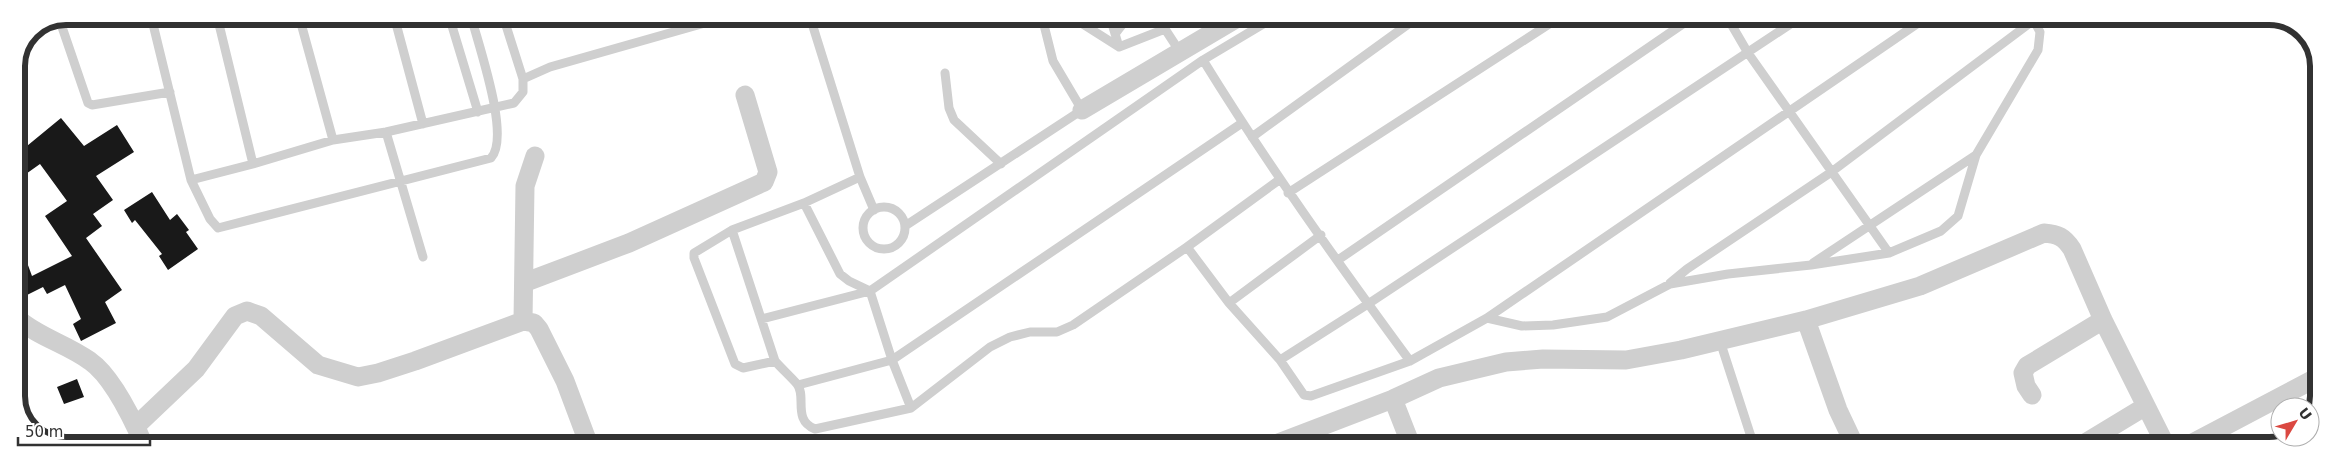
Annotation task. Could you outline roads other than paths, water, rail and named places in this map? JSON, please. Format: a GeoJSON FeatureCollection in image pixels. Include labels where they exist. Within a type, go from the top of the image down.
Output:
{"type":"FeatureCollection","features":[{"type":"Feature","properties":{"kind":"street"},"geometry":{"type":"LineString","coordinates":[[1082,110],[1226,25]]}},
{"type":"Feature","properties":{"kind":"street"},"geometry":{"type":"LineString","coordinates":[[526,282],[629,243],[764,182],[768,172],[745,95]]}},
{"type":"Feature","properties":{"kind":"street"},"geometry":{"type":"LineString","coordinates":[[523,321],[526,282],[525,186],[534,156]]}},
{"type":"Feature","properties":{"kind":"street"},"geometry":{"type":"LineString","coordinates":[[1294,437],[1393,399],[1439,378],[1506,362],[1626,360],[1720,341],[1806,320],[1920,286],[2044,233],[2057,234],[2067,241],[2103,320],[2162,437]]}},
{"type":"Feature","properties":{"kind":"street"},"geometry":{"type":"LineString","coordinates":[[136,426],[196,369],[235,316],[247,310],[261,316],[318,365],[358,377],[378,373],[415,361],[523,321],[534,323],[539,329],[565,381],[585,437]]}},
{"type":"Feature","properties":{"kind":"street"},"geometry":{"type":"LineString","coordinates":[[1806,320],[1838,410],[1851,437]]}},
{"type":"Feature","properties":{"kind":"street"},"geometry":{"type":"LineString","coordinates":[[2032,395],[2026,386],[2023,373],[2027,366],[2103,320]]}},
{"type":"Feature","properties":{"kind":"street"},"geometry":{"type":"LineString","coordinates":[[25,324],[92,362],[102,372],[136,426],[141,437]]}},
{"type":"Feature","properties":{"kind":"street"},"geometry":{"type":"LineString","coordinates":[[2204,437],[2310,381]]}},
{"type":"Feature","properties":{"kind":"street"},"geometry":{"type":"LineString","coordinates":[[1393,399],[1409,437]]}},
{"type":"Feature","properties":{"kind":"street"},"geometry":{"type":"LineString","coordinates":[[2095,437],[2146,406]]}},
{"type":"Feature","properties":{"kind":"lane"},"geometry":{"type":"LineString","coordinates":[[62,25],[88,103],[92,105],[170,92]]}},
{"type":"Feature","properties":{"kind":"lane"},"geometry":{"type":"LineString","coordinates":[[153,25],[191,180],[210,219],[218,228],[491,158],[496,153],[498,140],[496,108],[473,25]]}},
{"type":"Feature","properties":{"kind":"lane"},"geometry":{"type":"LineString","coordinates":[[219,25],[253,164]]}},
{"type":"Feature","properties":{"kind":"lane"},"geometry":{"type":"LineString","coordinates":[[301,25],[333,140]]}},
{"type":"Feature","properties":{"kind":"lane"},"geometry":{"type":"LineString","coordinates":[[396,25],[423,124]]}},
{"type":"Feature","properties":{"kind":"lane"},"geometry":{"type":"LineString","coordinates":[[452,25],[478,112]]}},
{"type":"Feature","properties":{"kind":"lane"},"geometry":{"type":"LineString","coordinates":[[191,180],[333,140],[386,132],[514,103],[523,92],[523,79],[506,25]]}},
{"type":"Feature","properties":{"kind":"lane"},"geometry":{"type":"LineString","coordinates":[[523,79],[550,67],[575,59],[694,25]]}},
{"type":"Feature","properties":{"kind":"lane"},"geometry":{"type":"LineString","coordinates":[[813,25],[860,177],[874,210]]}},
{"type":"Feature","properties":{"kind":"lane"},"geometry":{"type":"LineString","coordinates":[[905,226],[1082,110],[1053,61],[1044,25]]}},
{"type":"Feature","properties":{"kind":"lane"},"geometry":{"type":"LineString","coordinates":[[1087,25],[1119,47]]}},
{"type":"Feature","properties":{"kind":"lane"},"geometry":{"type":"LineString","coordinates":[[1112,25],[1119,47]]}},
{"type":"Feature","properties":{"kind":"lane"},"geometry":{"type":"LineString","coordinates":[[1115,34],[1122,25]]}},
{"type":"Feature","properties":{"kind":"lane"},"geometry":{"type":"LineString","coordinates":[[1164,25],[1180,52]]}},
{"type":"Feature","properties":{"kind":"lane"},"geometry":{"type":"LineString","coordinates":[[762,319],[870,291],[1203,60],[1262,25]]}},
{"type":"Feature","properties":{"kind":"lane"},"geometry":{"type":"LineString","coordinates":[[1252,137],[1407,25]]}},
{"type":"Feature","properties":{"kind":"lane"},"geometry":{"type":"LineString","coordinates":[[1288,193],[1548,25]]}},
{"type":"Feature","properties":{"kind":"lane"},"geometry":{"type":"LineString","coordinates":[[1338,260],[1681,25]]}},
{"type":"Feature","properties":{"kind":"lane"},"geometry":{"type":"LineString","coordinates":[[1732,25],[1748,53],[1888,254]]}},
{"type":"Feature","properties":{"kind":"lane"},"geometry":{"type":"LineString","coordinates":[[1280,360],[1368,304],[1790,25]]}},
{"type":"Feature","properties":{"kind":"lane"},"geometry":{"type":"LineString","coordinates":[[1187,247],[1229,304],[1280,360],[1296,384],[1308,396],[1410,361],[1487,318],[1915,25]]}},
{"type":"Feature","properties":{"kind":"lane"},"geometry":{"type":"LineString","coordinates":[[1487,318],[1522,326],[1553,325],[1607,317],[1670,284],[1687,269],[1830,173],[2024,25]]}},
{"type":"Feature","properties":{"kind":"lane"},"geometry":{"type":"LineString","coordinates":[[1670,284],[1728,274],[1888,254],[1942,231],[1958,216],[1976,155],[2038,50],[2040,32],[2036,25]]}},
{"type":"Feature","properties":{"kind":"lane"},"geometry":{"type":"LineString","coordinates":[[1119,47],[1165,29]]}},
{"type":"Feature","properties":{"kind":"lane"},"geometry":{"type":"LineString","coordinates":[[1203,60],[1279,180],[1321,235],[1410,361]]}},
{"type":"Feature","properties":{"kind":"lane"},"geometry":{"type":"LineString","coordinates":[[945,73],[949,108],[954,120],[1001,164]]}},
{"type":"Feature","properties":{"kind":"lane"},"geometry":{"type":"LineString","coordinates":[[798,385],[892,360],[1242,123]]}},
{"type":"Feature","properties":{"kind":"lane"},"geometry":{"type":"LineString","coordinates":[[386,132],[423,256]]}},
{"type":"Feature","properties":{"kind":"lane"},"geometry":{"type":"LineString","coordinates":[[1811,265],[1976,155]]}},
{"type":"Feature","properties":{"kind":"lane"},"geometry":{"type":"LineString","coordinates":[[775,361],[743,368],[735,364],[694,258],[694,253],[732,230],[804,203],[860,177]]}},
{"type":"Feature","properties":{"kind":"lane"},"geometry":{"type":"LineString","coordinates":[[732,230],[775,361],[798,385],[804,422],[815,429],[911,408],[990,348],[1010,337],[1030,332],[1057,332],[1073,325],[1187,247],[1279,180]]}},
{"type":"Feature","properties":{"kind":"lane"},"geometry":{"type":"LineString","coordinates":[[804,203],[840,274],[848,281],[870,291],[892,360],[911,408]]}},
{"type":"Feature","properties":{"kind":"lane"},"geometry":{"type":"LineString","coordinates":[[880,207],[894,209],[899,213],[905,226],[905,232],[899,243],[887,248],[875,246],[866,237],[864,231],[866,219],[874,210],[880,207]]}},
{"type":"Feature","properties":{"kind":"lane"},"geometry":{"type":"LineString","coordinates":[[1229,304],[1321,235]]}},
{"type":"Feature","properties":{"kind":"lane"},"geometry":{"type":"LineString","coordinates":[[1720,341],[1751,437]]}}]}
